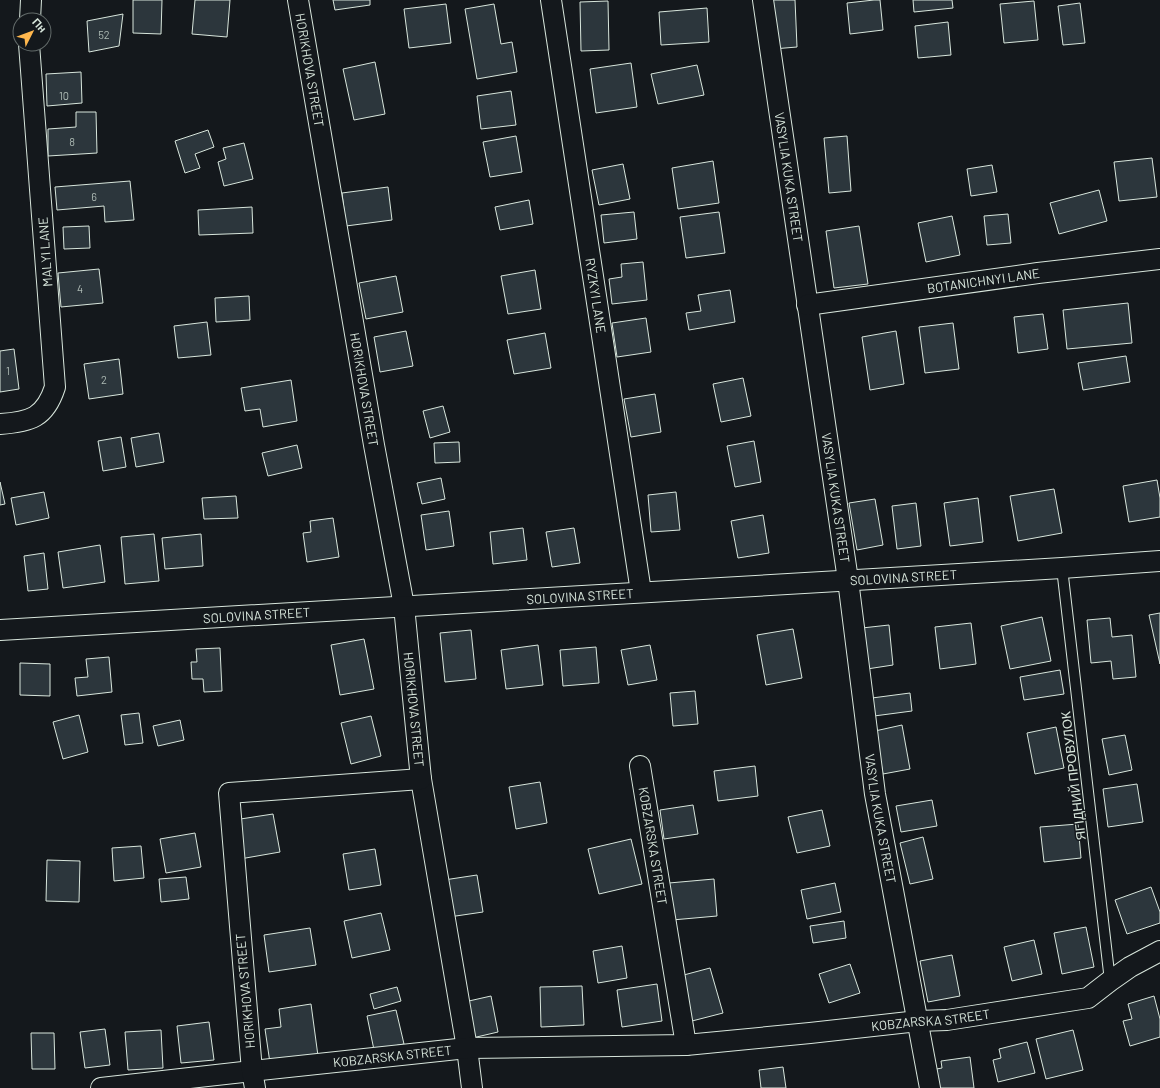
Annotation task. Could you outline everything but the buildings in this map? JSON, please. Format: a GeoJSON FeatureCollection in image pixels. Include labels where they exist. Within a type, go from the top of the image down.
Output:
{"type":"FeatureCollection","features":[{"type":"Feature","properties":{"kind":"street"},"geometry":{"type":"LineString","coordinates":[[30,12],[31,0]]}},
{"type":"Feature","properties":{"kind":"street","name":"HORIKHOVA STREET"},"geometry":{"type":"LineString","coordinates":[[298,0],[372,437],[404,606],[421,779],[467,1048],[472,1088]]}},
{"type":"Feature","properties":{"kind":"street","name":"RYZKYI LANE"},"geometry":{"type":"LineString","coordinates":[[551,0],[641,592]]}},
{"type":"Feature","properties":{"kind":"street","name":"VASYLIA KUKA STREET"},"geometry":{"type":"LineString","coordinates":[[763,0],[848,580],[875,794],[930,1088]]}},
{"type":"Feature","properties":{"kind":"street","name":"MALYI LANE"},"geometry":{"type":"LineString","coordinates":[[0,424],[19,423],[30,420],[42,412],[51,399],[55,387],[30,52]]}},
{"type":"Feature","properties":{"kind":"street","name":"BOTANICHNYI LANE"},"geometry":{"type":"LineString","coordinates":[[807,305],[1038,273],[1160,259]]}},
{"type":"Feature","properties":{"kind":"street","name":"SOLOVINA STREET"},"geometry":{"type":"LineString","coordinates":[[0,630],[1160,561]]}},
{"type":"Feature","properties":{"kind":"street","name":"KOBZARSKA STREET"},"geometry":{"type":"LineString","coordinates":[[640,766],[686,1045]]}},
{"type":"Feature","properties":{"kind":"street","name":"HORIKHOVA STREET"},"geometry":{"type":"LineString","coordinates":[[253,1079],[229,793],[421,779]]}},
{"type":"Feature","properties":{"kind":"street","name":"KOBZARSKA STREET"},"geometry":{"type":"LineString","coordinates":[[101,1088],[253,1079],[467,1048],[686,1045],[918,1021],[947,1020],[1088,998],[1130,967],[1160,951]]}},
{"type":"Feature","properties":{"kind":"lane","name":"ЯГІДНИЙ ПРОВУЛОК"},"geometry":{"type":"LineString","coordinates":[[1062,568],[1110,981]]}}]}
